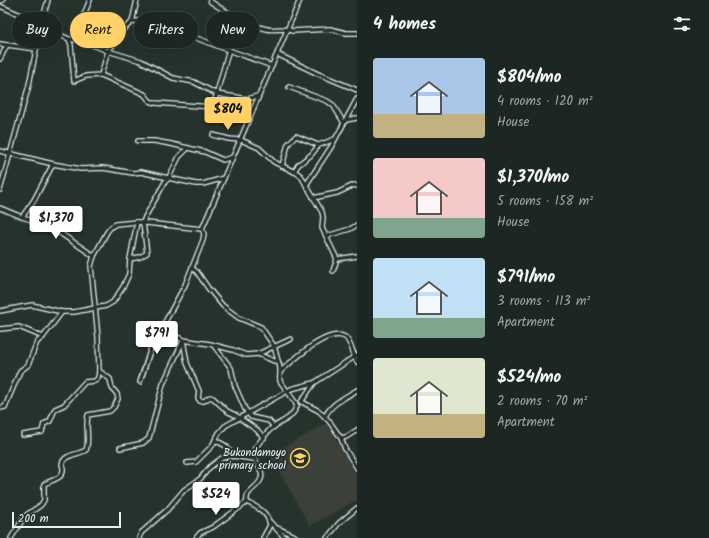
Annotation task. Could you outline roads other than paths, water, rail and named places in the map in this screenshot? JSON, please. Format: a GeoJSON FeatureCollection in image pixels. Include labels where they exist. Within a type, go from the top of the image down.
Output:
{"type":"FeatureCollection","features":[{"type":"Feature","properties":{"kind":"street"},"geometry":{"type":"LineString","coordinates":[[44,12],[48,0]]}},
{"type":"Feature","properties":{"kind":"street"},"geometry":{"type":"LineString","coordinates":[[85,12],[90,0]]}},
{"type":"Feature","properties":{"kind":"street"},"geometry":{"type":"LineString","coordinates":[[132,22],[136,0]]}},
{"type":"Feature","properties":{"kind":"street"},"geometry":{"type":"LineString","coordinates":[[210,0],[235,17],[272,30],[287,28],[292,30],[330,29],[346,33],[357,33]]}},
{"type":"Feature","properties":{"kind":"street"},"geometry":{"type":"LineString","coordinates":[[140,382],[155,334],[166,322],[185,285],[203,240],[204,234],[202,229],[241,140],[257,96],[272,66],[298,1]]}},
{"type":"Feature","properties":{"kind":"street"},"geometry":{"type":"LineString","coordinates":[[0,6],[14,12]]}},
{"type":"Feature","properties":{"kind":"street"},"geometry":{"type":"LineString","coordinates":[[101,74],[108,51],[120,32],[132,22],[145,22],[151,26],[174,26],[196,38],[272,66]]}},
{"type":"Feature","properties":{"kind":"street"},"geometry":{"type":"LineString","coordinates":[[62,36],[69,39],[71,45],[74,81],[86,76],[101,74],[144,94],[150,101],[213,107],[229,50]]}},
{"type":"Feature","properties":{"kind":"street"},"geometry":{"type":"LineString","coordinates":[[0,44],[36,49],[29,85],[0,190]]}},
{"type":"Feature","properties":{"kind":"street"},"geometry":{"type":"LineString","coordinates":[[0,59],[7,45]]}},
{"type":"Feature","properties":{"kind":"street"},"geometry":{"type":"LineString","coordinates":[[100,48],[141,61],[176,79],[194,82],[217,94],[248,99],[257,96]]}},
{"type":"Feature","properties":{"kind":"street"},"geometry":{"type":"LineString","coordinates":[[277,54],[316,73],[357,90]]}},
{"type":"Feature","properties":{"kind":"street"},"geometry":{"type":"LineString","coordinates":[[289,88],[327,101],[333,105],[345,121]]}},
{"type":"Feature","properties":{"kind":"street"},"geometry":{"type":"LineString","coordinates":[[306,184],[328,152],[357,99]]}},
{"type":"Feature","properties":{"kind":"street"},"geometry":{"type":"LineString","coordinates":[[345,121],[357,118]]}},
{"type":"Feature","properties":{"kind":"street"},"geometry":{"type":"LineString","coordinates":[[213,135],[241,140],[259,148],[272,161],[301,176],[322,212],[322,228],[337,259],[333,271]]}},
{"type":"Feature","properties":{"kind":"street"},"geometry":{"type":"LineString","coordinates":[[282,166],[287,146],[296,136],[318,145]]}},
{"type":"Feature","properties":{"kind":"street"},"geometry":{"type":"LineString","coordinates":[[294,172],[298,165],[311,155],[318,145],[335,139]]}},
{"type":"Feature","properties":{"kind":"street"},"geometry":{"type":"LineString","coordinates":[[138,141],[154,141],[188,148],[205,152],[223,160],[233,158]]}},
{"type":"Feature","properties":{"kind":"street"},"geometry":{"type":"LineString","coordinates":[[130,259],[140,257],[147,253],[144,223],[147,213],[168,179],[179,157],[188,148]]}},
{"type":"Feature","properties":{"kind":"street"},"geometry":{"type":"LineString","coordinates":[[0,150],[53,164],[81,169],[103,168],[133,173],[141,172],[168,179],[200,184],[224,178]]}},
{"type":"Feature","properties":{"kind":"street"},"geometry":{"type":"LineString","coordinates":[[22,217],[34,200],[53,164]]}},
{"type":"Feature","properties":{"kind":"street"},"geometry":{"type":"LineString","coordinates":[[313,198],[337,193],[354,185],[357,186]]}},
{"type":"Feature","properties":{"kind":"street"},"geometry":{"type":"LineString","coordinates":[[0,208],[51,226],[94,256]]}},
{"type":"Feature","properties":{"kind":"street"},"geometry":{"type":"LineString","coordinates":[[23,435],[42,432],[44,424],[51,420],[55,410],[64,405],[84,382],[98,379],[98,337],[90,266],[94,256],[113,226],[116,224],[137,222],[202,229]]}},
{"type":"Feature","properties":{"kind":"street"},"geometry":{"type":"LineString","coordinates":[[0,311],[28,305],[62,312],[74,312],[106,306],[115,300],[129,274],[130,259],[137,222]]}},
{"type":"Feature","properties":{"kind":"street"},"geometry":{"type":"LineString","coordinates":[[327,236],[350,229],[357,225]]}},
{"type":"Feature","properties":{"kind":"street"},"geometry":{"type":"LineString","coordinates":[[337,259],[357,256]]}},
{"type":"Feature","properties":{"kind":"street"},"geometry":{"type":"LineString","coordinates":[[192,268],[200,275],[219,303],[239,318],[261,327],[274,346],[281,371],[280,381],[297,404]]}},
{"type":"Feature","properties":{"kind":"street"},"geometry":{"type":"LineString","coordinates":[[0,408],[5,407],[20,371],[28,365],[37,342],[43,337],[62,312]]}},
{"type":"Feature","properties":{"kind":"street"},"geometry":{"type":"LineString","coordinates":[[166,322],[166,328],[172,334],[183,340],[214,345],[246,355],[258,354],[291,339]]}},
{"type":"Feature","properties":{"kind":"street"},"geometry":{"type":"LineString","coordinates":[[0,328],[19,327],[43,337]]}},
{"type":"Feature","properties":{"kind":"street"},"geometry":{"type":"LineString","coordinates":[[281,371],[303,352],[329,336],[338,335],[345,337],[356,356],[357,362]]}},
{"type":"Feature","properties":{"kind":"street"},"geometry":{"type":"LineString","coordinates":[[183,340],[187,363],[199,391],[198,398],[203,401],[210,397],[212,398],[227,411],[257,430],[264,438]]}},
{"type":"Feature","properties":{"kind":"street"},"geometry":{"type":"LineString","coordinates":[[120,448],[143,443],[149,438],[164,384],[183,340]]}},
{"type":"Feature","properties":{"kind":"street"},"geometry":{"type":"LineString","coordinates":[[214,345],[231,368],[235,386],[243,405],[251,417],[269,420],[274,427]]}},
{"type":"Feature","properties":{"kind":"street"},"geometry":{"type":"LineString","coordinates":[[258,354],[274,361],[278,361]]}},
{"type":"Feature","properties":{"kind":"street"},"geometry":{"type":"LineString","coordinates":[[187,462],[196,462],[212,446],[225,426],[295,388],[314,383],[356,356]]}},
{"type":"Feature","properties":{"kind":"street"},"geometry":{"type":"LineString","coordinates":[[11,538],[25,516],[41,505],[44,500],[44,484],[55,480],[63,472],[64,469],[62,464],[64,460],[86,450],[88,415],[108,412],[114,407],[118,399],[117,394],[112,388],[108,377],[99,371]]}},
{"type":"Feature","properties":{"kind":"street"},"geometry":{"type":"LineString","coordinates":[[247,502],[246,498],[248,493],[258,483],[262,475],[254,459],[253,454],[255,448],[270,430],[292,416],[297,404],[302,402],[314,383]]}},
{"type":"Feature","properties":{"kind":"street"},"geometry":{"type":"LineString","coordinates":[[325,417],[328,411],[336,404],[357,390]]}},
{"type":"Feature","properties":{"kind":"street"},"geometry":{"type":"LineString","coordinates":[[302,402],[316,409],[329,420],[341,438],[345,449],[357,468]]}},
{"type":"Feature","properties":{"kind":"street"},"geometry":{"type":"LineString","coordinates":[[341,438],[346,437],[357,430]]}},
{"type":"Feature","properties":{"kind":"street"},"geometry":{"type":"LineString","coordinates":[[215,440],[226,446],[233,456]]}},
{"type":"Feature","properties":{"kind":"street"},"geometry":{"type":"LineString","coordinates":[[139,538],[141,533],[168,509],[184,490],[200,479],[215,462],[222,458],[233,456],[254,459]]}},
{"type":"Feature","properties":{"kind":"street"},"geometry":{"type":"LineString","coordinates":[[247,502],[262,510],[270,522],[285,538]]}},
{"type":"Feature","properties":{"kind":"street"},"geometry":{"type":"LineString","coordinates":[[196,538],[200,533],[214,527],[247,502]]}},
{"type":"Feature","properties":{"kind":"street"},"geometry":{"type":"LineString","coordinates":[[328,538],[339,523],[357,508]]}},
{"type":"Feature","properties":{"kind":"street"},"geometry":{"type":"LineString","coordinates":[[264,538],[270,522]]}},
{"type":"Feature","properties":{"kind":"street"},"geometry":{"type":"LineString","coordinates":[[275,527],[297,538]]}},
{"type":"Feature","properties":{"kind":"place","name":"Bukondamoyo primary school"},"geometry":{"type":"Point","coordinates":[300,458]}}]}
